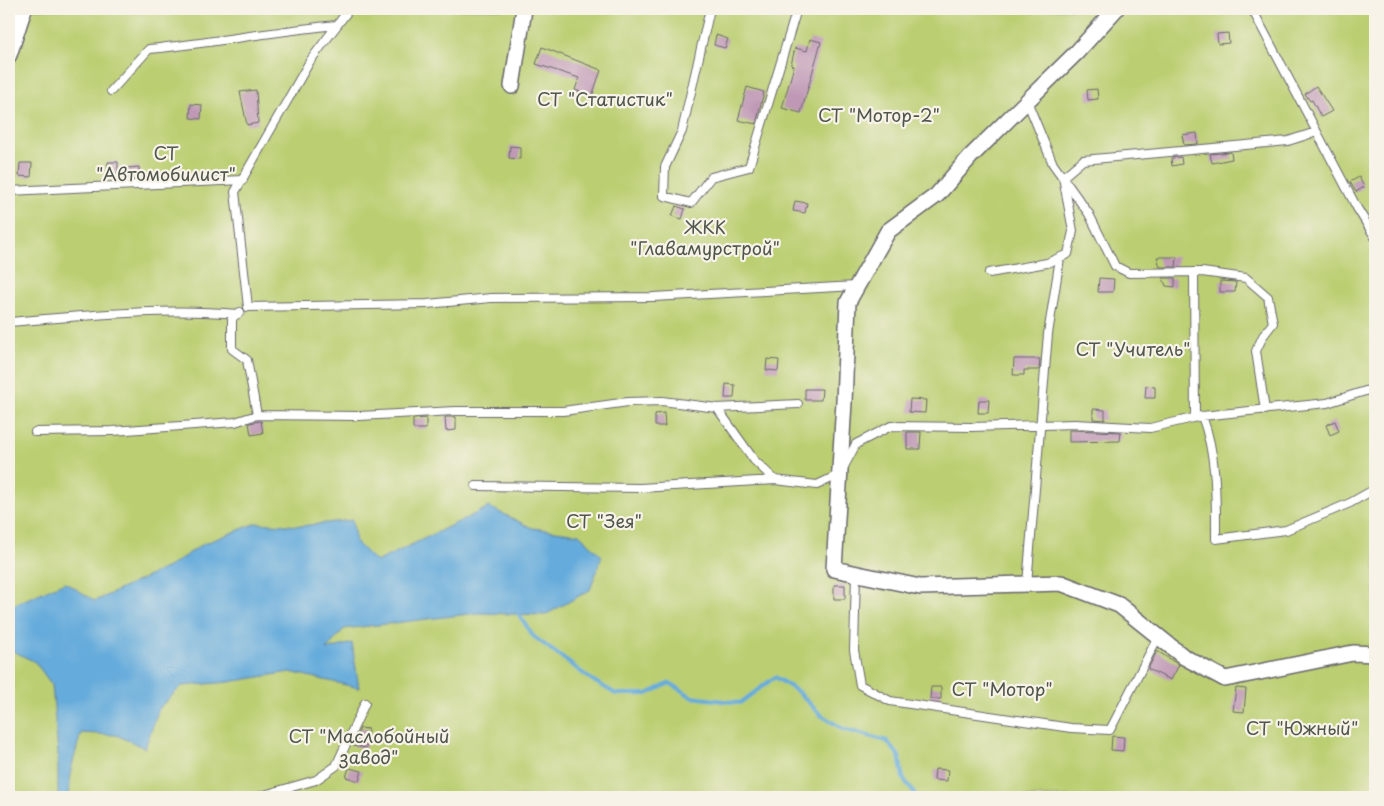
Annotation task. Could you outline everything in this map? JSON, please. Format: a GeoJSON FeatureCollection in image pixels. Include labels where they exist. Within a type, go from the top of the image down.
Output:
{"type":"FeatureCollection","features":[{"type":"Feature","properties":{"kind":"street"},"geometry":{"type":"LineString","coordinates":[[9,55],[24,9]]}},
{"type":"Feature","properties":{"kind":"street"},"geometry":{"type":"LineString","coordinates":[[512,86],[524,9]]}},
{"type":"Feature","properties":{"kind":"street"},"geometry":{"type":"LineString","coordinates":[[1116,9],[970,157],[937,195],[888,231],[856,286],[848,302],[834,569],[920,587],[1062,583],[1119,605],[1184,657],[1225,679],[1353,654],[1375,654]]}},
{"type":"Feature","properties":{"kind":"lane"},"geometry":{"type":"LineString","coordinates":[[248,307],[235,192],[310,62],[347,12],[347,9]]}},
{"type":"Feature","properties":{"kind":"lane"},"geometry":{"type":"LineString","coordinates":[[710,9],[682,132],[665,167],[664,196],[691,203],[711,177],[749,167],[798,9]]}},
{"type":"Feature","properties":{"kind":"lane"},"geometry":{"type":"LineString","coordinates":[[1252,9],[1316,132],[1375,237]]}},
{"type":"Feature","properties":{"kind":"lane"},"geometry":{"type":"LineString","coordinates":[[111,91],[149,49],[211,43],[274,31],[337,25]]}},
{"type":"Feature","properties":{"kind":"lane"},"geometry":{"type":"LineString","coordinates":[[1027,101],[1053,164],[1089,214],[1115,266],[1129,273],[1194,272],[1246,278],[1268,296],[1273,323],[1263,336],[1256,351],[1266,410]]}},
{"type":"Feature","properties":{"kind":"lane"},"geometry":{"type":"LineString","coordinates":[[1063,177],[1083,160],[1288,141],[1316,132]]}},
{"type":"Feature","properties":{"kind":"lane"},"geometry":{"type":"LineString","coordinates":[[989,272],[1047,263],[1068,254],[1073,231],[1063,177]]}},
{"type":"Feature","properties":{"kind":"lane"},"geometry":{"type":"LineString","coordinates":[[9,191],[243,180]]}},
{"type":"Feature","properties":{"kind":"lane"},"geometry":{"type":"LineString","coordinates":[[1027,584],[1048,334],[1060,258]]}},
{"type":"Feature","properties":{"kind":"lane"},"geometry":{"type":"LineString","coordinates":[[1194,272],[1199,416],[1209,435],[1216,472],[1216,539],[1286,530],[1350,503],[1375,489]]}},
{"type":"Feature","properties":{"kind":"lane"},"geometry":{"type":"LineString","coordinates":[[258,415],[247,360],[232,350],[232,318],[248,307],[427,304],[492,298],[652,297],[856,286]]}},
{"type":"Feature","properties":{"kind":"lane"},"geometry":{"type":"LineString","coordinates":[[9,322],[86,315],[198,310],[238,314]]}},
{"type":"Feature","properties":{"kind":"lane"},"geometry":{"type":"LineString","coordinates":[[476,486],[640,488],[775,480],[817,485],[840,474],[856,444],[891,426],[971,427],[1074,424],[1150,428],[1199,416],[1327,403],[1375,388]]}},
{"type":"Feature","properties":{"kind":"lane"},"geometry":{"type":"LineString","coordinates":[[35,432],[216,424],[235,422],[258,415],[359,416],[455,410],[563,411],[628,402],[662,401],[716,408],[798,404]]}},
{"type":"Feature","properties":{"kind":"lane"},"geometry":{"type":"LineString","coordinates":[[716,408],[754,460],[775,480]]}},
{"type":"Feature","properties":{"kind":"lane"},"geometry":{"type":"LineString","coordinates":[[856,574],[854,650],[860,686],[890,701],[1071,728],[1110,730],[1158,637]]}},
{"type":"Feature","properties":{"kind":"lane"},"geometry":{"type":"LineString","coordinates":[[257,797],[316,780],[336,766],[365,704]]}},
{"type":"Feature","properties":{"kind":"green space"},"geometry":{"type":"Polygon","coordinates":[[[31,9],[1375,9],[1375,797],[9,797],[9,79],[31,9]]]}},
{"type":"Feature","properties":{"kind":"water"},"geometry":{"type":"Polygon","coordinates":[[[489,507],[532,528],[579,534],[602,556],[590,590],[545,615],[478,613],[344,629],[326,650],[352,643],[359,688],[290,672],[229,682],[182,686],[159,708],[145,748],[116,735],[81,733],[71,769],[69,797],[58,797],[58,753],[52,685],[35,662],[9,649],[9,607],[65,582],[95,601],[170,566],[203,544],[257,523],[301,526],[352,520],[356,542],[376,562],[489,507]]]}},
{"type":"Feature","properties":{"kind":"building"},"geometry":{"type":"Polygon","coordinates":[[[1228,33],[1229,43],[1218,44],[1217,34],[1228,33]]]}},
{"type":"Feature","properties":{"kind":"building"},"geometry":{"type":"Polygon","coordinates":[[[716,35],[728,39],[725,48],[714,45],[716,35]]]}},
{"type":"Feature","properties":{"kind":"building"},"geometry":{"type":"Polygon","coordinates":[[[810,39],[821,42],[801,113],[782,108],[794,66],[791,65],[795,48],[807,51],[810,39]]]}},
{"type":"Feature","properties":{"kind":"building"},"geometry":{"type":"Polygon","coordinates":[[[542,47],[601,70],[592,96],[575,90],[579,78],[536,64],[542,47]]]}},
{"type":"Feature","properties":{"kind":"building"},"geometry":{"type":"Polygon","coordinates":[[[1316,86],[1332,111],[1321,117],[1312,100],[1310,101],[1305,94],[1316,86]]]}},
{"type":"Feature","properties":{"kind":"building"},"geometry":{"type":"Polygon","coordinates":[[[747,87],[764,92],[756,124],[738,120],[747,87]]]}},
{"type":"Feature","properties":{"kind":"building"},"geometry":{"type":"Polygon","coordinates":[[[1097,89],[1098,99],[1088,100],[1087,90],[1097,89]]]}},
{"type":"Feature","properties":{"kind":"building"},"geometry":{"type":"Polygon","coordinates":[[[256,90],[258,123],[247,125],[240,92],[256,90]]]}},
{"type":"Feature","properties":{"kind":"building"},"geometry":{"type":"Polygon","coordinates":[[[191,104],[202,105],[201,119],[190,118],[191,104]]]}},
{"type":"Feature","properties":{"kind":"building"},"geometry":{"type":"Polygon","coordinates":[[[1197,133],[1198,144],[1184,145],[1182,135],[1197,133]]]}},
{"type":"Feature","properties":{"kind":"building"},"geometry":{"type":"Polygon","coordinates":[[[510,146],[520,147],[520,159],[509,158],[510,146]]]}},
{"type":"Feature","properties":{"kind":"building"},"geometry":{"type":"Polygon","coordinates":[[[1231,152],[1232,159],[1212,163],[1210,154],[1231,152]]]}},
{"type":"Feature","properties":{"kind":"building"},"geometry":{"type":"Polygon","coordinates":[[[1181,157],[1182,164],[1172,166],[1171,158],[1181,157]]]}},
{"type":"Feature","properties":{"kind":"building"},"geometry":{"type":"Polygon","coordinates":[[[108,162],[118,162],[118,174],[107,173],[108,162]]]}},
{"type":"Feature","properties":{"kind":"building"},"geometry":{"type":"Polygon","coordinates":[[[20,163],[32,163],[31,177],[19,176],[20,163]]]}},
{"type":"Feature","properties":{"kind":"building"},"geometry":{"type":"Polygon","coordinates":[[[139,167],[140,179],[128,180],[127,168],[139,167]]]}},
{"type":"Feature","properties":{"kind":"building"},"geometry":{"type":"Polygon","coordinates":[[[1359,177],[1364,187],[1356,192],[1350,182],[1359,177]]]}},
{"type":"Feature","properties":{"kind":"building"},"geometry":{"type":"Polygon","coordinates":[[[795,201],[807,203],[805,213],[793,211],[795,201]]]}},
{"type":"Feature","properties":{"kind":"building"},"geometry":{"type":"Polygon","coordinates":[[[676,206],[685,209],[682,219],[672,216],[676,206]]]}},
{"type":"Feature","properties":{"kind":"building"},"geometry":{"type":"Polygon","coordinates":[[[1157,257],[1177,257],[1176,267],[1160,267],[1157,257]]]}},
{"type":"Feature","properties":{"kind":"building"},"geometry":{"type":"Polygon","coordinates":[[[1099,278],[1114,279],[1113,292],[1098,292],[1099,278]]]}},
{"type":"Feature","properties":{"kind":"building"},"geometry":{"type":"Polygon","coordinates":[[[1163,278],[1175,278],[1175,287],[1166,286],[1163,278]]]}},
{"type":"Feature","properties":{"kind":"building"},"geometry":{"type":"Polygon","coordinates":[[[1220,281],[1236,282],[1235,292],[1220,292],[1220,281]]]}},
{"type":"Feature","properties":{"kind":"building"},"geometry":{"type":"Polygon","coordinates":[[[767,359],[779,360],[778,371],[766,370],[767,359]]]}},
{"type":"Feature","properties":{"kind":"building"},"geometry":{"type":"Polygon","coordinates":[[[1014,359],[1040,359],[1039,370],[1024,370],[1024,375],[1013,375],[1014,359]]]}},
{"type":"Feature","properties":{"kind":"building"},"geometry":{"type":"Polygon","coordinates":[[[726,384],[735,385],[734,398],[725,398],[726,384]]]}},
{"type":"Feature","properties":{"kind":"building"},"geometry":{"type":"Polygon","coordinates":[[[1146,386],[1155,387],[1155,398],[1145,398],[1146,386]]]}},
{"type":"Feature","properties":{"kind":"building"},"geometry":{"type":"Polygon","coordinates":[[[805,389],[822,389],[821,400],[805,400],[805,389]]]}},
{"type":"Feature","properties":{"kind":"building"},"geometry":{"type":"Polygon","coordinates":[[[910,399],[926,400],[925,413],[909,412],[910,399]]]}},
{"type":"Feature","properties":{"kind":"building"},"geometry":{"type":"Polygon","coordinates":[[[979,400],[989,400],[988,413],[978,413],[979,400]]]}},
{"type":"Feature","properties":{"kind":"building"},"geometry":{"type":"Polygon","coordinates":[[[1093,409],[1105,410],[1105,420],[1093,419],[1093,409]]]}},
{"type":"Feature","properties":{"kind":"building"},"geometry":{"type":"Polygon","coordinates":[[[664,413],[665,426],[655,426],[655,414],[664,413]]]}},
{"type":"Feature","properties":{"kind":"building"},"geometry":{"type":"Polygon","coordinates":[[[445,417],[456,417],[456,430],[446,431],[445,417]]]}},
{"type":"Feature","properties":{"kind":"building"},"geometry":{"type":"Polygon","coordinates":[[[426,418],[426,429],[413,429],[413,419],[426,418]]]}},
{"type":"Feature","properties":{"kind":"building"},"geometry":{"type":"Polygon","coordinates":[[[261,421],[263,433],[251,435],[249,423],[261,421]]]}},
{"type":"Feature","properties":{"kind":"building"},"geometry":{"type":"Polygon","coordinates":[[[1335,421],[1339,431],[1330,435],[1326,425],[1335,421]]]}},
{"type":"Feature","properties":{"kind":"building"},"geometry":{"type":"Polygon","coordinates":[[[1069,430],[1121,432],[1120,441],[1069,442],[1069,430]]]}},
{"type":"Feature","properties":{"kind":"building"},"geometry":{"type":"Polygon","coordinates":[[[907,432],[921,432],[920,449],[907,449],[907,432]]]}},
{"type":"Feature","properties":{"kind":"building"},"geometry":{"type":"Polygon","coordinates":[[[834,585],[845,585],[845,599],[834,599],[834,585]]]}},
{"type":"Feature","properties":{"kind":"building"},"geometry":{"type":"Polygon","coordinates":[[[1157,651],[1179,665],[1171,680],[1148,669],[1157,651]]]}},
{"type":"Feature","properties":{"kind":"building"},"geometry":{"type":"Polygon","coordinates":[[[931,687],[941,687],[941,699],[930,699],[931,687]]]}},
{"type":"Feature","properties":{"kind":"building"},"geometry":{"type":"Polygon","coordinates":[[[1236,688],[1246,689],[1244,712],[1233,711],[1236,688]]]}},
{"type":"Feature","properties":{"kind":"building"},"geometry":{"type":"Polygon","coordinates":[[[360,728],[368,729],[366,748],[353,746],[360,728]]]}},
{"type":"Feature","properties":{"kind":"building"},"geometry":{"type":"Polygon","coordinates":[[[1112,736],[1124,737],[1123,751],[1111,750],[1112,736]]]}},
{"type":"Feature","properties":{"kind":"building"},"geometry":{"type":"Polygon","coordinates":[[[349,768],[362,771],[359,781],[346,777],[349,768]]]}},
{"type":"Feature","properties":{"kind":"building"},"geometry":{"type":"Polygon","coordinates":[[[935,769],[948,770],[947,781],[934,780],[935,769]]]}},
{"type":"Feature","properties":{"kind":"waterway"},"geometry":{"type":"LineString","coordinates":[[518,613],[533,636],[592,680],[616,694],[647,694],[670,683],[692,697],[740,703],[775,677],[797,691],[821,715],[843,729],[887,741],[899,756],[903,778],[917,797]]}},
{"type":"Feature","properties":{"kind":"park label","name":"СТ \"Статистик\""},"geometry":{"type":"Point","coordinates":[605,98]}},
{"type":"Feature","properties":{"kind":"park label","name":"СТ \"Мотор-2\""},"geometry":{"type":"Point","coordinates":[879,114]}},
{"type":"Feature","properties":{"kind":"park label","name":"СТ \"Автомобилист\""},"geometry":{"type":"Point","coordinates":[166,162]}},
{"type":"Feature","properties":{"kind":"park label","name":"ЖКК \"Главамурстрой\""},"geometry":{"type":"Point","coordinates":[705,236]}},
{"type":"Feature","properties":{"kind":"park label","name":"СТ \"Учитель\""},"geometry":{"type":"Point","coordinates":[1133,348]}},
{"type":"Feature","properties":{"kind":"park label","name":"СТ \"Зея\""},"geometry":{"type":"Point","coordinates":[604,520]}},
{"type":"Feature","properties":{"kind":"park label","name":"СТ \"Мотор\""},"geometry":{"type":"Point","coordinates":[1002,688]}},
{"type":"Feature","properties":{"kind":"park label","name":"СТ \"Южный\""},"geometry":{"type":"Point","coordinates":[1302,727]}},
{"type":"Feature","properties":{"kind":"park label","name":"СТ \"Маслобойный завод\""},"geometry":{"type":"Point","coordinates":[369,745]}}]}
